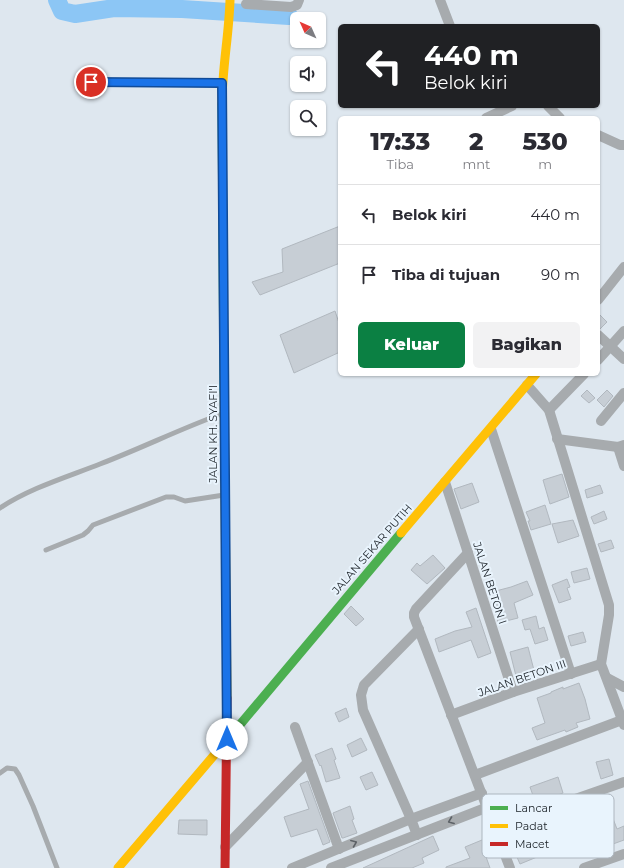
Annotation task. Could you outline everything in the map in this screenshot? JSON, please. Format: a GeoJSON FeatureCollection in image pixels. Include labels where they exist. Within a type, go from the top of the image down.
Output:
{"type":"FeatureCollection","features":[{"type":"Feature","properties":{"kind":"main road","name":"JALAN KH. SYAFI'I"},"geometry":{"type":"LineString","coordinates":[[225,868],[227,739],[222,83],[229,25],[230,0]]}},
{"type":"Feature","properties":{"kind":"main road","name":"JALAN SEKAR PUTIH"},"geometry":{"type":"LineString","coordinates":[[118,868],[534,376]]}},
{"type":"Feature","properties":{"kind":"street"},"geometry":{"type":"LineString","coordinates":[[246,4],[291,7],[296,5],[299,0]]}},
{"type":"Feature","properties":{"kind":"street"},"geometry":{"type":"LineString","coordinates":[[440,0],[449,24]]}},
{"type":"Feature","properties":{"kind":"street"},"geometry":{"type":"LineString","coordinates":[[490,116],[508,108]]}},
{"type":"Feature","properties":{"kind":"street"},"geometry":{"type":"LineString","coordinates":[[550,108],[558,116]]}},
{"type":"Feature","properties":{"kind":"street"},"geometry":{"type":"LineString","coordinates":[[600,136],[620,145],[624,145]]}},
{"type":"Feature","properties":{"kind":"street"},"geometry":{"type":"LineString","coordinates":[[600,297],[624,267]]}},
{"type":"Feature","properties":{"kind":"street"},"geometry":{"type":"LineString","coordinates":[[600,358],[624,331]]}},
{"type":"Feature","properties":{"kind":"street"},"geometry":{"type":"LineString","coordinates":[[600,337],[624,359]]}},
{"type":"Feature","properties":{"kind":"street"},"geometry":{"type":"LineString","coordinates":[[549,410],[582,376]]}},
{"type":"Feature","properties":{"kind":"street"},"geometry":{"type":"LineString","coordinates":[[475,775],[623,722],[601,664],[609,615],[609,605],[549,410],[527,385]]}},
{"type":"Feature","properties":{"kind":"street"},"geometry":{"type":"LineString","coordinates":[[601,421],[624,393]]}},
{"type":"Feature","properties":{"kind":"street"},"geometry":{"type":"LineString","coordinates":[[491,429],[571,674]]}},
{"type":"Feature","properties":{"kind":"street"},"geometry":{"type":"LineString","coordinates":[[557,438],[621,446],[624,466]]}},
{"type":"Feature","properties":{"kind":"street","name":"JALAN BETON I"},"geometry":{"type":"LineString","coordinates":[[445,482],[513,692]]}},
{"type":"Feature","properties":{"kind":"street"},"geometry":{"type":"LineString","coordinates":[[292,868],[313,864],[339,849],[411,819],[482,793],[414,617],[415,611],[468,553]]}},
{"type":"Feature","properties":{"kind":"street"},"geometry":{"type":"LineString","coordinates":[[417,835],[363,710],[361,695],[364,685],[419,629]]}},
{"type":"Feature","properties":{"kind":"street","name":"JALAN BETON III"},"geometry":{"type":"LineString","coordinates":[[451,715],[513,692],[601,664]]}},
{"type":"Feature","properties":{"kind":"street"},"geometry":{"type":"LineString","coordinates":[[606,678],[624,687]]}},
{"type":"Feature","properties":{"kind":"street"},"geometry":{"type":"LineString","coordinates":[[295,727],[339,849]]}},
{"type":"Feature","properties":{"kind":"street"},"geometry":{"type":"LineString","coordinates":[[225,846],[308,762]]}},
{"type":"Feature","properties":{"kind":"street"},"geometry":{"type":"LineString","coordinates":[[590,794],[624,782]]}},
{"type":"Feature","properties":{"kind":"street"},"geometry":{"type":"LineString","coordinates":[[331,868],[482,809]]}},
{"type":"Feature","properties":{"kind":"street"},"geometry":{"type":"LineString","coordinates":[[614,858],[624,854]]}},
{"type":"Feature","properties":{"kind":"street"},"geometry":{"type":"LineString","coordinates":[[506,858],[510,868]]}},
{"type":"Feature","properties":{"kind":"street"},"geometry":{"type":"LineString","coordinates":[[584,868],[613,858]]}},
{"type":"Feature","properties":{"kind":"lane"},"geometry":{"type":"LineString","coordinates":[[91,82],[222,83]]}},
{"type":"Feature","properties":{"kind":"lane"},"geometry":{"type":"LineString","coordinates":[[0,508],[12,500],[60,479],[102,464],[224,412]]}},
{"type":"Feature","properties":{"kind":"lane"},"geometry":{"type":"LineString","coordinates":[[46,550],[83,534],[93,525],[166,497],[174,497],[185,501],[225,495]]}},
{"type":"Feature","properties":{"kind":"lane"},"geometry":{"type":"LineString","coordinates":[[0,773],[7,768],[15,769],[19,775],[33,806],[57,868]]}},
{"type":"Feature","properties":{"kind":"building"},"geometry":{"type":"Polygon","coordinates":[[[338,227],[338,264],[260,295],[252,282],[283,272],[282,249],[338,227]]]}},
{"type":"Feature","properties":{"kind":"building"},"geometry":{"type":"Polygon","coordinates":[[[335,311],[338,320],[338,353],[294,373],[280,335],[335,311]]]}},
{"type":"Feature","properties":{"kind":"building"},"geometry":{"type":"Polygon","coordinates":[[[600,315],[607,322],[600,329],[600,315]]]}},
{"type":"Feature","properties":{"kind":"building"},"geometry":{"type":"Polygon","coordinates":[[[587,390],[595,398],[589,403],[581,396],[587,390]]]}},
{"type":"Feature","properties":{"kind":"building"},"geometry":{"type":"Polygon","coordinates":[[[607,390],[613,396],[604,407],[597,400],[607,390]]]}},
{"type":"Feature","properties":{"kind":"building"},"geometry":{"type":"Polygon","coordinates":[[[562,474],[569,497],[550,504],[543,480],[562,474]]]}},
{"type":"Feature","properties":{"kind":"building"},"geometry":{"type":"Polygon","coordinates":[[[472,483],[479,502],[461,509],[454,489],[472,483]]]}},
{"type":"Feature","properties":{"kind":"building"},"geometry":{"type":"Polygon","coordinates":[[[600,485],[603,493],[587,498],[585,490],[600,485]]]}},
{"type":"Feature","properties":{"kind":"building"},"geometry":{"type":"Polygon","coordinates":[[[545,505],[551,524],[531,530],[528,521],[530,521],[526,512],[545,505]]]}},
{"type":"Feature","properties":{"kind":"building"},"geometry":{"type":"Polygon","coordinates":[[[604,511],[607,519],[594,524],[591,517],[604,511]]]}},
{"type":"Feature","properties":{"kind":"building"},"geometry":{"type":"Polygon","coordinates":[[[573,520],[579,536],[558,543],[552,524],[573,520]]]}},
{"type":"Feature","properties":{"kind":"building"},"geometry":{"type":"Polygon","coordinates":[[[611,540],[614,548],[601,552],[598,544],[611,540]]]}},
{"type":"Feature","properties":{"kind":"building"},"geometry":{"type":"Polygon","coordinates":[[[433,555],[445,568],[427,584],[411,570],[417,563],[420,566],[433,555]]]}},
{"type":"Feature","properties":{"kind":"building"},"geometry":{"type":"Polygon","coordinates":[[[587,568],[590,579],[574,583],[571,572],[587,568]]]}},
{"type":"Feature","properties":{"kind":"building"},"geometry":{"type":"Polygon","coordinates":[[[567,579],[570,587],[567,588],[571,599],[559,603],[552,585],[567,579]]]}},
{"type":"Feature","properties":{"kind":"building"},"geometry":{"type":"Polygon","coordinates":[[[527,581],[533,595],[514,603],[518,618],[498,623],[492,592],[527,581]]]}},
{"type":"Feature","properties":{"kind":"building"},"geometry":{"type":"Polygon","coordinates":[[[351,606],[364,619],[356,626],[344,614],[351,606]]]}},
{"type":"Feature","properties":{"kind":"building"},"geometry":{"type":"Polygon","coordinates":[[[476,608],[491,653],[478,658],[471,640],[439,652],[435,639],[455,631],[472,627],[466,612],[476,608]]]}},
{"type":"Feature","properties":{"kind":"building"},"geometry":{"type":"Polygon","coordinates":[[[536,616],[539,629],[544,627],[548,640],[535,644],[530,629],[525,630],[522,620],[536,616]]]}},
{"type":"Feature","properties":{"kind":"building"},"geometry":{"type":"Polygon","coordinates":[[[583,632],[586,642],[571,646],[568,636],[583,632]]]}},
{"type":"Feature","properties":{"kind":"building"},"geometry":{"type":"Polygon","coordinates":[[[528,647],[536,678],[518,684],[510,652],[528,647]]]}},
{"type":"Feature","properties":{"kind":"building"},"geometry":{"type":"Polygon","coordinates":[[[579,683],[590,719],[576,723],[578,727],[566,732],[565,730],[537,740],[532,728],[545,723],[537,698],[563,687],[563,689],[579,683]]]}},
{"type":"Feature","properties":{"kind":"building"},"geometry":{"type":"Polygon","coordinates":[[[346,708],[349,717],[339,722],[335,713],[346,708]]]}},
{"type":"Feature","properties":{"kind":"building"},"geometry":{"type":"Polygon","coordinates":[[[361,738],[367,750],[352,757],[347,745],[361,738]]]}},
{"type":"Feature","properties":{"kind":"building"},"geometry":{"type":"Polygon","coordinates":[[[332,748],[340,778],[326,782],[321,765],[320,766],[315,755],[332,748]]]}},
{"type":"Feature","properties":{"kind":"building"},"geometry":{"type":"Polygon","coordinates":[[[609,759],[613,775],[601,779],[596,762],[609,759]]]}},
{"type":"Feature","properties":{"kind":"building"},"geometry":{"type":"Polygon","coordinates":[[[372,772],[378,785],[366,790],[360,777],[372,772]]]}},
{"type":"Feature","properties":{"kind":"building"},"geometry":{"type":"Polygon","coordinates":[[[558,777],[563,793],[532,794],[530,787],[558,777]]]}},
{"type":"Feature","properties":{"kind":"building"},"geometry":{"type":"Polygon","coordinates":[[[308,781],[330,842],[323,845],[317,829],[291,837],[284,817],[309,809],[300,784],[308,781]]]}},
{"type":"Feature","properties":{"kind":"building"},"geometry":{"type":"Polygon","coordinates":[[[350,806],[354,819],[352,820],[357,833],[342,838],[333,813],[350,806]]]}},
{"type":"Feature","properties":{"kind":"building"},"geometry":{"type":"Polygon","coordinates":[[[179,820],[207,820],[207,835],[178,834],[179,820]]]}},
{"type":"Feature","properties":{"kind":"building"},"geometry":{"type":"Polygon","coordinates":[[[614,821],[617,829],[624,826],[624,840],[614,844],[614,821]]]}},
{"type":"Feature","properties":{"kind":"building"},"geometry":{"type":"Polygon","coordinates":[[[433,836],[439,850],[422,858],[424,863],[412,868],[363,868],[433,836]]]}},
{"type":"Feature","properties":{"kind":"building"},"geometry":{"type":"Polygon","coordinates":[[[482,840],[482,858],[486,858],[490,868],[446,868],[470,858],[465,847],[482,840]]]}},
{"type":"Feature","properties":{"kind":"building"},"geometry":{"type":"Polygon","coordinates":[[[517,858],[535,858],[520,864],[517,858]]]}},
{"type":"Feature","properties":{"kind":"waterway"},"geometry":{"type":"LineString","coordinates":[[57,0],[62,11],[75,14],[114,8],[182,9],[289,16]]}},
{"type":"Feature","properties":{"kind":"traffic: fast"},"geometry":{"type":"LineString","coordinates":[[222,104],[224,392]]}},
{"type":"Feature","properties":{"kind":"traffic: fast"},"geometry":{"type":"LineString","coordinates":[[233,733],[401,533]]}},
{"type":"Feature","properties":{"kind":"traffic: slow"},"geometry":{"type":"LineString","coordinates":[[222,104],[230,0]]}},
{"type":"Feature","properties":{"kind":"traffic: slow"},"geometry":{"type":"LineString","coordinates":[[401,533],[534,376]]}},
{"type":"Feature","properties":{"kind":"traffic: slow"},"geometry":{"type":"LineString","coordinates":[[224,392],[227,698]]}},
{"type":"Feature","properties":{"kind":"traffic: slow"},"geometry":{"type":"LineString","coordinates":[[118,868],[233,733]]}},
{"type":"Feature","properties":{"kind":"traffic: jam"},"geometry":{"type":"LineString","coordinates":[[225,868],[227,698]]}},
{"type":"Feature","properties":{"kind":"route"},"geometry":{"type":"LineString","coordinates":[[91,82],[222,83],[227,739]]}}]}
